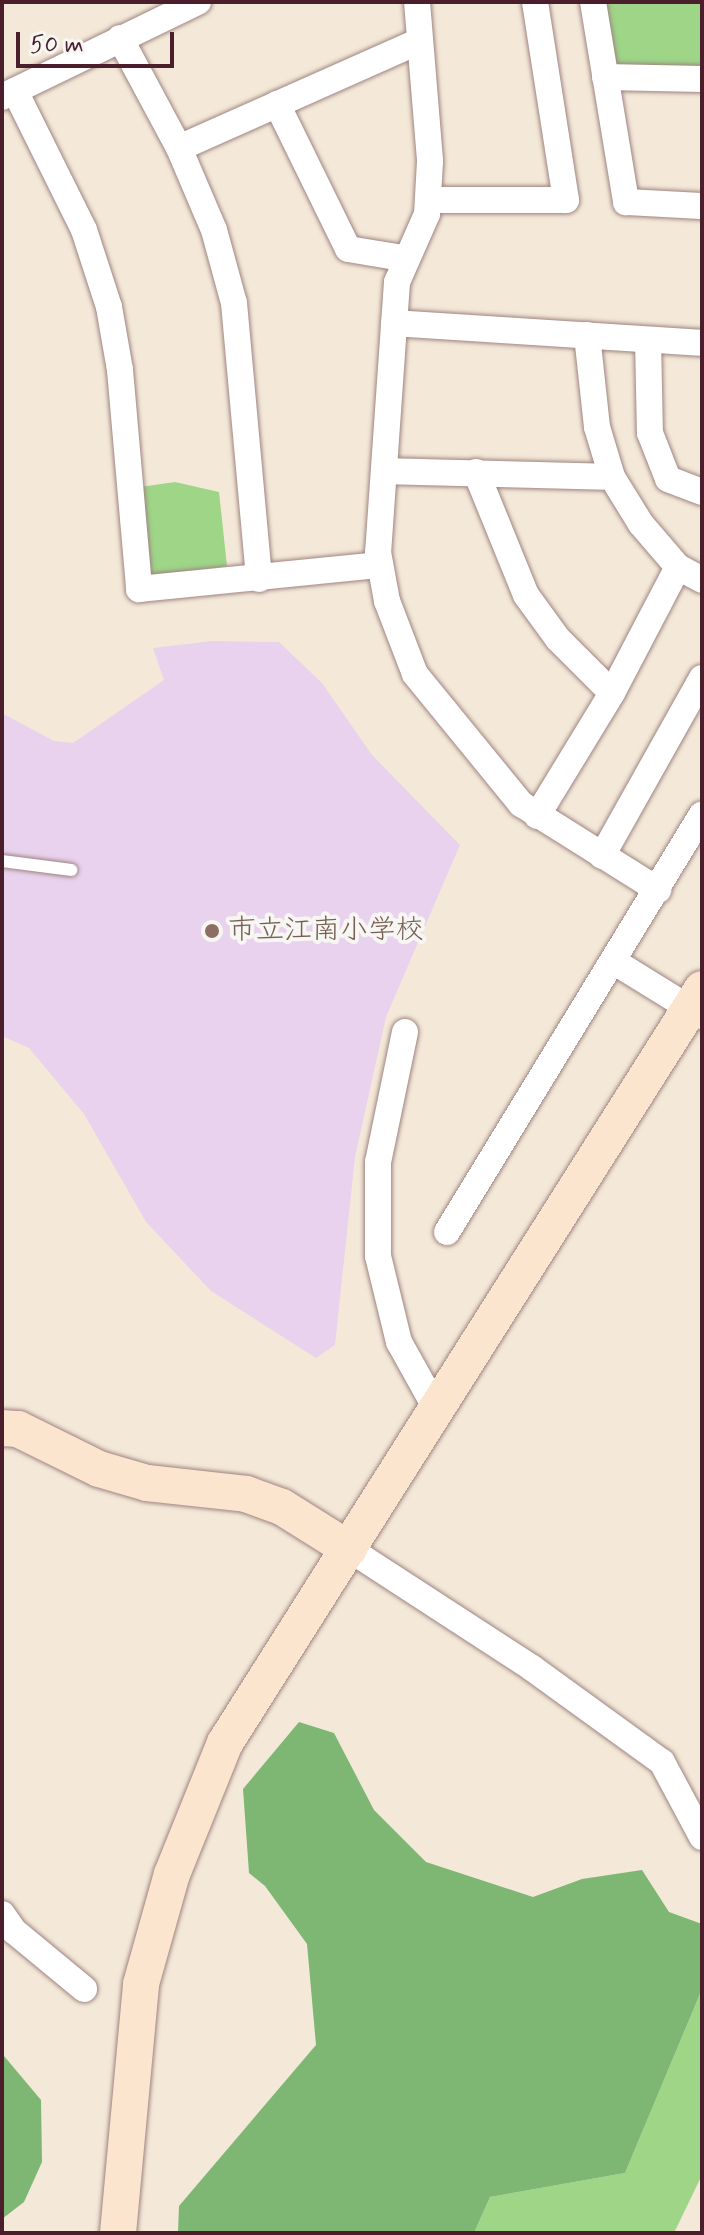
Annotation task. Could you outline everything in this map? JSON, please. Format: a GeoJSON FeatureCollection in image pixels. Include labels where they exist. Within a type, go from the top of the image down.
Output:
{"type":"FeatureCollection","features":[{"type":"Feature","properties":{"kind":"street"},"geometry":{"type":"LineString","coordinates":[[198,2],[9,94],[84,230],[109,307],[120,370],[139,589],[380,565]]}},
{"type":"Feature","properties":{"kind":"street"},"geometry":{"type":"LineString","coordinates":[[417,2],[430,161],[428,200],[427,214],[403,258],[394,323],[380,565],[398,638],[415,674],[521,804],[658,890]]}},
{"type":"Feature","properties":{"kind":"street"},"geometry":{"type":"LineString","coordinates":[[428,200],[566,200],[535,2]]}},
{"type":"Feature","properties":{"kind":"street"},"geometry":{"type":"LineString","coordinates":[[593,2],[626,202],[702,206]]}},
{"type":"Feature","properties":{"kind":"street"},"geometry":{"type":"LineString","coordinates":[[120,38],[179,148],[214,230],[234,303],[259,579]]}},
{"type":"Feature","properties":{"kind":"street"},"geometry":{"type":"LineString","coordinates":[[179,148],[419,41]]}},
{"type":"Feature","properties":{"kind":"street"},"geometry":{"type":"LineString","coordinates":[[605,77],[702,79]]}},
{"type":"Feature","properties":{"kind":"street"},"geometry":{"type":"LineString","coordinates":[[277,104],[348,249],[403,258]]}},
{"type":"Feature","properties":{"kind":"street"},"geometry":{"type":"LineString","coordinates":[[394,323],[702,343]]}},
{"type":"Feature","properties":{"kind":"street"},"geometry":{"type":"LineString","coordinates":[[587,335],[597,427],[612,477],[641,524],[678,567],[702,580]]}},
{"type":"Feature","properties":{"kind":"street"},"geometry":{"type":"LineString","coordinates":[[648,340],[650,433],[668,479],[702,492]]}},
{"type":"Feature","properties":{"kind":"street"},"geometry":{"type":"LineString","coordinates":[[384,471],[612,477]]}},
{"type":"Feature","properties":{"kind":"street"},"geometry":{"type":"LineString","coordinates":[[476,472],[526,595],[558,639],[612,693]]}},
{"type":"Feature","properties":{"kind":"street"},"geometry":{"type":"LineString","coordinates":[[537,816],[612,693],[678,567]]}},
{"type":"Feature","properties":{"kind":"street"},"geometry":{"type":"LineString","coordinates":[[602,856],[702,678]]}},
{"type":"Feature","properties":{"kind":"street"},"geometry":{"type":"LineString","coordinates":[[447,1232],[702,815]]}},
{"type":"Feature","properties":{"kind":"street"},"geometry":{"type":"LineString","coordinates":[[118,2233],[133,2036],[168,1887],[225,1743],[349,1549],[434,1405],[698,1005],[613,961]]}},
{"type":"Feature","properties":{"kind":"street"},"geometry":{"type":"LineString","coordinates":[[405,1032],[378,1162],[378,1256],[399,1342],[434,1405]]}},
{"type":"Feature","properties":{"kind":"street"},"geometry":{"type":"LineString","coordinates":[[2,1428],[18,1429],[99,1469],[147,1483],[246,1494],[282,1507],[532,1668],[662,1762],[702,1837]]}},
{"type":"Feature","properties":{"kind":"street"},"geometry":{"type":"LineString","coordinates":[[2,1914],[14,1931],[84,1989]]}},
{"type":"Feature","properties":{"kind":"lane"},"geometry":{"type":"LineString","coordinates":[[2,861],[71,870]]}},
{"type":"Feature","properties":{"kind":"shaded area","name":"市立江南小学校"},"geometry":{"type":"Polygon","coordinates":[[[212,641],[279,642],[322,683],[372,755],[460,845],[386,1017],[355,1157],[335,1345],[316,1358],[211,1291],[146,1222],[84,1114],[29,1048],[2,1036],[2,713],[54,741],[73,743],[164,680],[153,648],[212,641]]]}},
{"type":"Feature","properties":{"kind":"green space"},"geometry":{"type":"Polygon","coordinates":[[[603,2],[702,2],[702,70],[614,68],[603,2]]]}},
{"type":"Feature","properties":{"kind":"green space"},"geometry":{"type":"Polygon","coordinates":[[[175,482],[219,492],[227,566],[146,579],[140,487],[175,482]]]}},
{"type":"Feature","properties":{"kind":"green space"},"geometry":{"type":"Polygon","coordinates":[[[299,1722],[334,1733],[374,1810],[426,1862],[533,1897],[582,1879],[642,1870],[669,1912],[702,1924],[702,1989],[625,2173],[490,2197],[474,2233],[178,2233],[179,2206],[316,2045],[307,1944],[265,1886],[249,1873],[243,1789],[299,1722]]]}},
{"type":"Feature","properties":{"kind":"green space"},"geometry":{"type":"Polygon","coordinates":[[[702,1989],[702,2175],[674,2233],[474,2233],[490,2197],[625,2173],[702,1989]]]}},
{"type":"Feature","properties":{"kind":"green space"},"geometry":{"type":"Polygon","coordinates":[[[4,2056],[41,2100],[42,2162],[24,2202],[2,2219],[4,2056]]]}},
{"type":"Feature","properties":{"kind":"place","name":"市立江南小学校"},"geometry":{"type":"Point","coordinates":[212,931]}}]}
